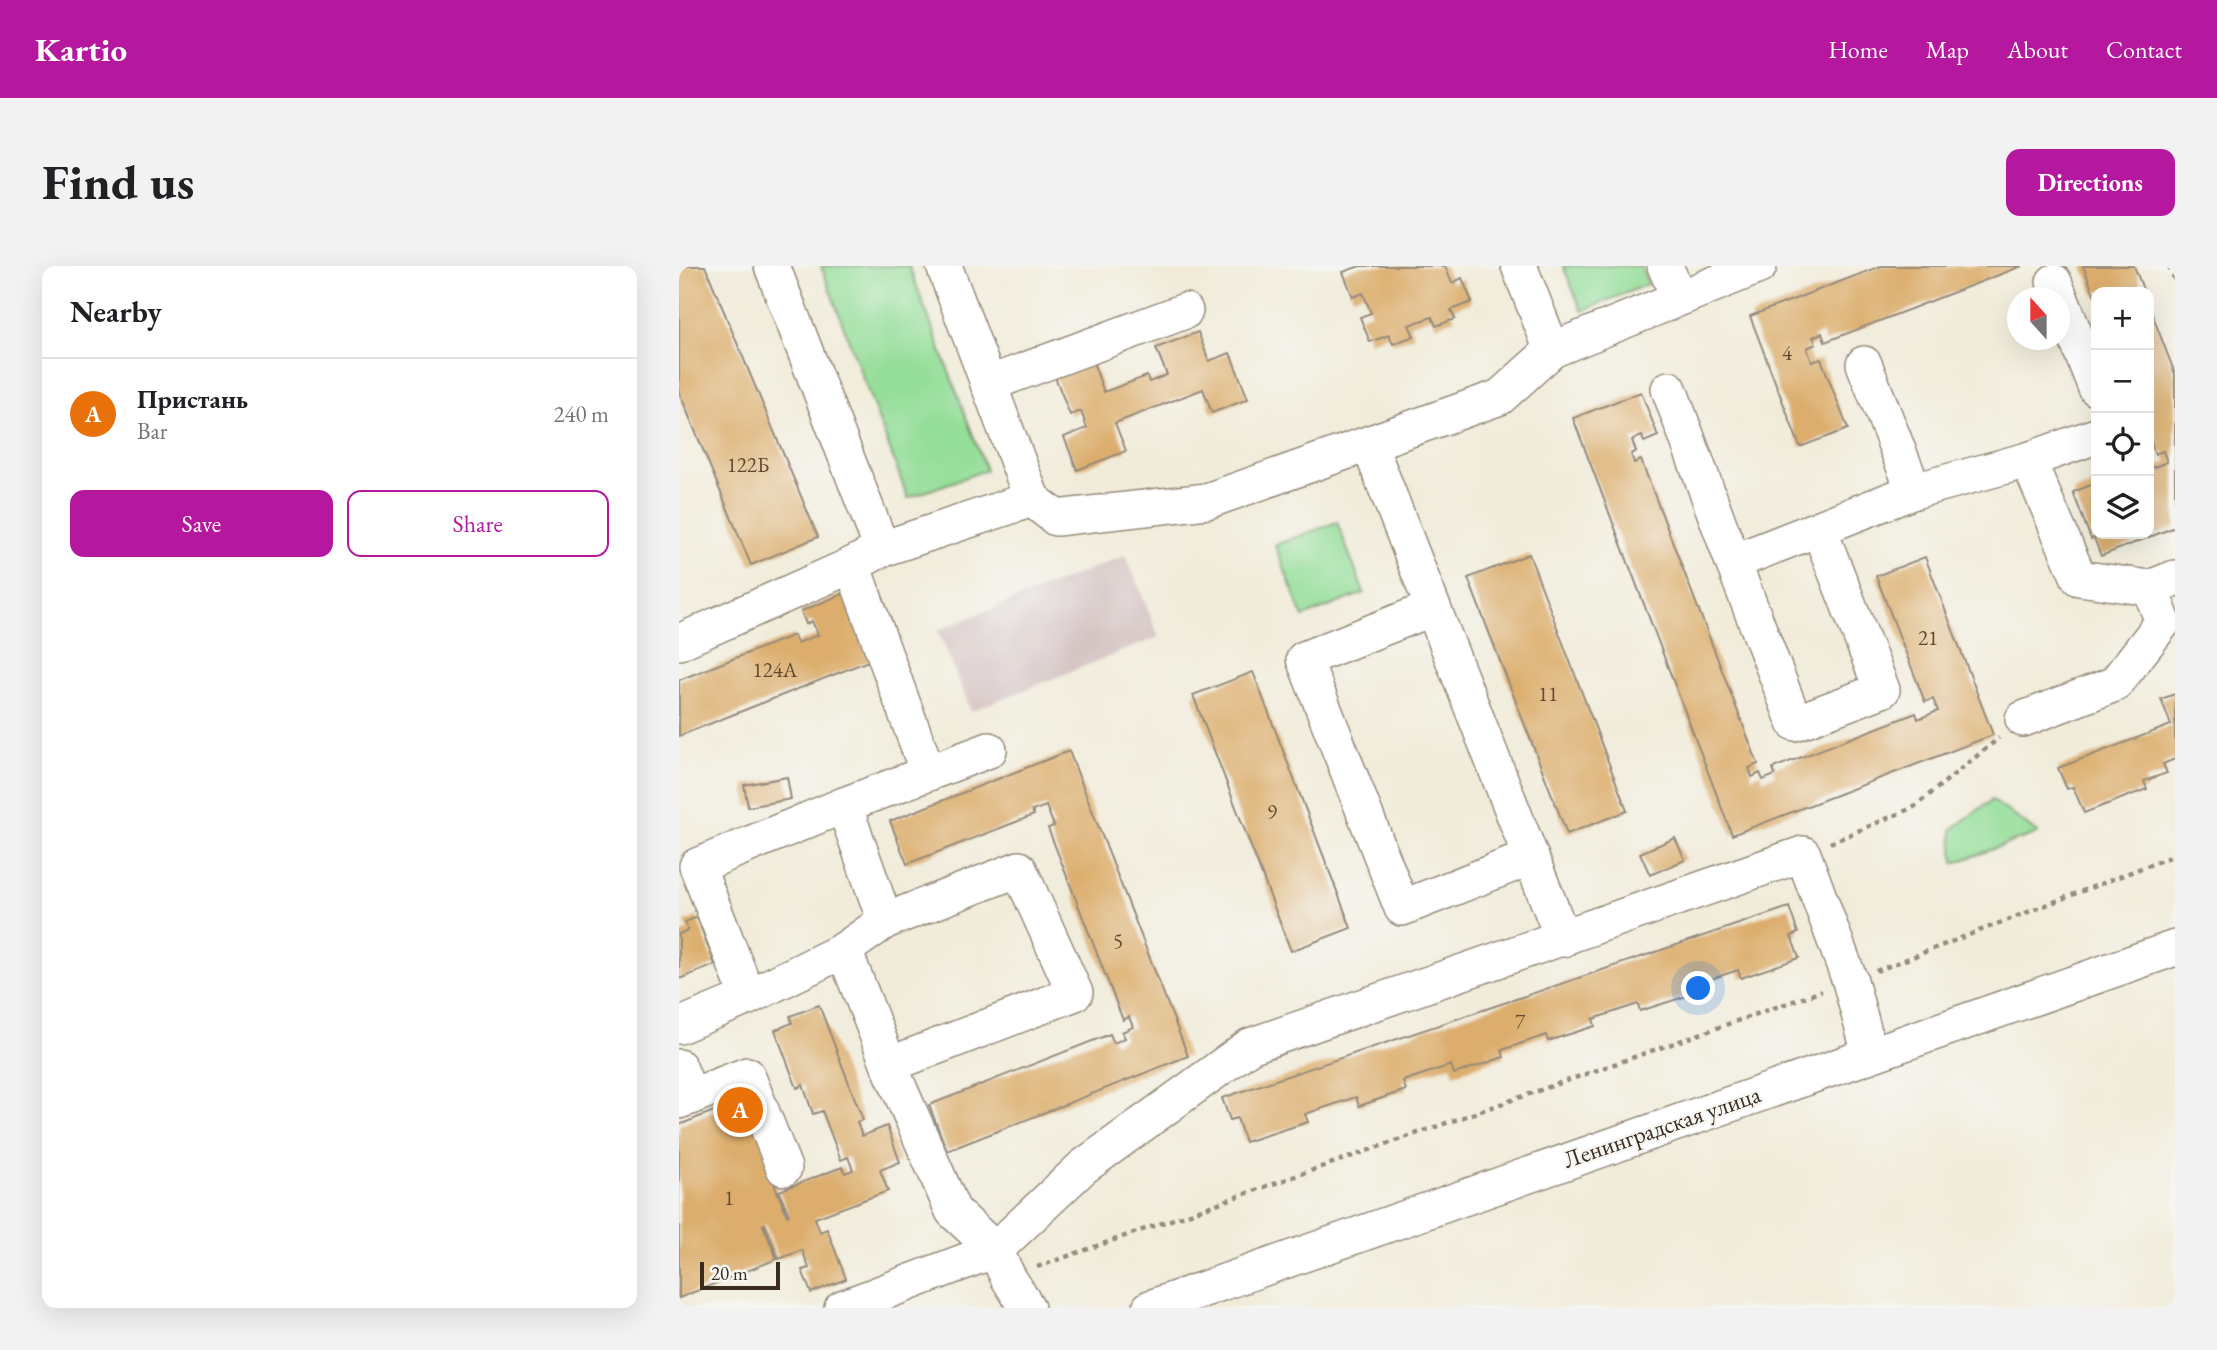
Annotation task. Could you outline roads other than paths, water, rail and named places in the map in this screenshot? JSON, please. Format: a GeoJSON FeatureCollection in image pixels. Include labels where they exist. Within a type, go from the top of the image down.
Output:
{"type":"FeatureCollection","features":[{"type":"Feature","properties":{"kind":"street"},"geometry":{"type":"LineString","coordinates":[[772,266],[883,549]]}},
{"type":"Feature","properties":{"kind":"street"},"geometry":{"type":"LineString","coordinates":[[944,266],[1032,499],[1056,518],[1207,501],[1369,444],[1500,397],[1552,350],[1759,266]]}},
{"type":"Feature","properties":{"kind":"street"},"geometry":{"type":"LineString","coordinates":[[1519,266],[1552,350]]}},
{"type":"Feature","properties":{"kind":"street"},"geometry":{"type":"LineString","coordinates":[[1665,266],[1679,298]]}},
{"type":"Feature","properties":{"kind":"street"},"geometry":{"type":"LineString","coordinates":[[2054,282],[2091,375]]}},
{"type":"Feature","properties":{"kind":"street"},"geometry":{"type":"LineString","coordinates":[[988,384],[1185,311]]}},
{"type":"Feature","properties":{"kind":"street"},"geometry":{"type":"LineString","coordinates":[[1864,364],[1914,491]]}},
{"type":"Feature","properties":{"kind":"street"},"geometry":{"type":"LineString","coordinates":[[1669,389],[1795,723],[1882,690],[1819,529]]}},
{"type":"Feature","properties":{"kind":"street"},"geometry":{"type":"LineString","coordinates":[[1733,562],[1914,491],[2028,460],[2091,438]]}},
{"type":"Feature","properties":{"kind":"street"},"geometry":{"type":"LineString","coordinates":[[1369,444],[1563,939]]}},
{"type":"Feature","properties":{"kind":"street"},"geometry":{"type":"LineString","coordinates":[[2023,719],[2115,684],[2163,622],[2163,583],[2079,578],[2028,460]]}},
{"type":"Feature","properties":{"kind":"street"},"geometry":{"type":"LineString","coordinates":[[679,642],[883,549],[1032,499]]}},
{"type":"Feature","properties":{"kind":"street"},"geometry":{"type":"LineString","coordinates":[[852,565],[928,772]]}},
{"type":"Feature","properties":{"kind":"street"},"geometry":{"type":"LineString","coordinates":[[1433,608],[1304,659],[1402,908],[1531,857]]}},
{"type":"Feature","properties":{"kind":"street"},"geometry":{"type":"LineString","coordinates":[[748,997],[697,866],[843,805],[989,750]]}},
{"type":"Feature","properties":{"kind":"street"},"geometry":{"type":"LineString","coordinates":[[843,805],[885,922]]}},
{"type":"Feature","properties":{"kind":"street"},"geometry":{"type":"LineString","coordinates":[[842,1308],[1002,1264],[1083,1167],[1250,1046],[1803,854],[1850,981],[1870,1054]]}},
{"type":"Feature","properties":{"kind":"street"},"geometry":{"type":"LineString","coordinates":[[679,1026],[748,997],[844,950],[885,922],[1019,869],[1075,993],[889,1065]]}},
{"type":"Feature","properties":{"kind":"street","name":"Ленинградская улица"},"geometry":{"type":"LineString","coordinates":[[1150,1308],[2175,948]]}},
{"type":"Feature","properties":{"kind":"street"},"geometry":{"type":"LineString","coordinates":[[844,950],[889,1065],[953,1211],[1002,1264],[1027,1308]]}},
{"type":"Feature","properties":{"kind":"street"},"geometry":{"type":"LineString","coordinates":[[683,1088],[747,1075],[784,1168]]}},
{"type":"Feature","properties":{"kind":"place","name":"Пристань"},"geometry":{"type":"Point","coordinates":[740,1110]}}]}
